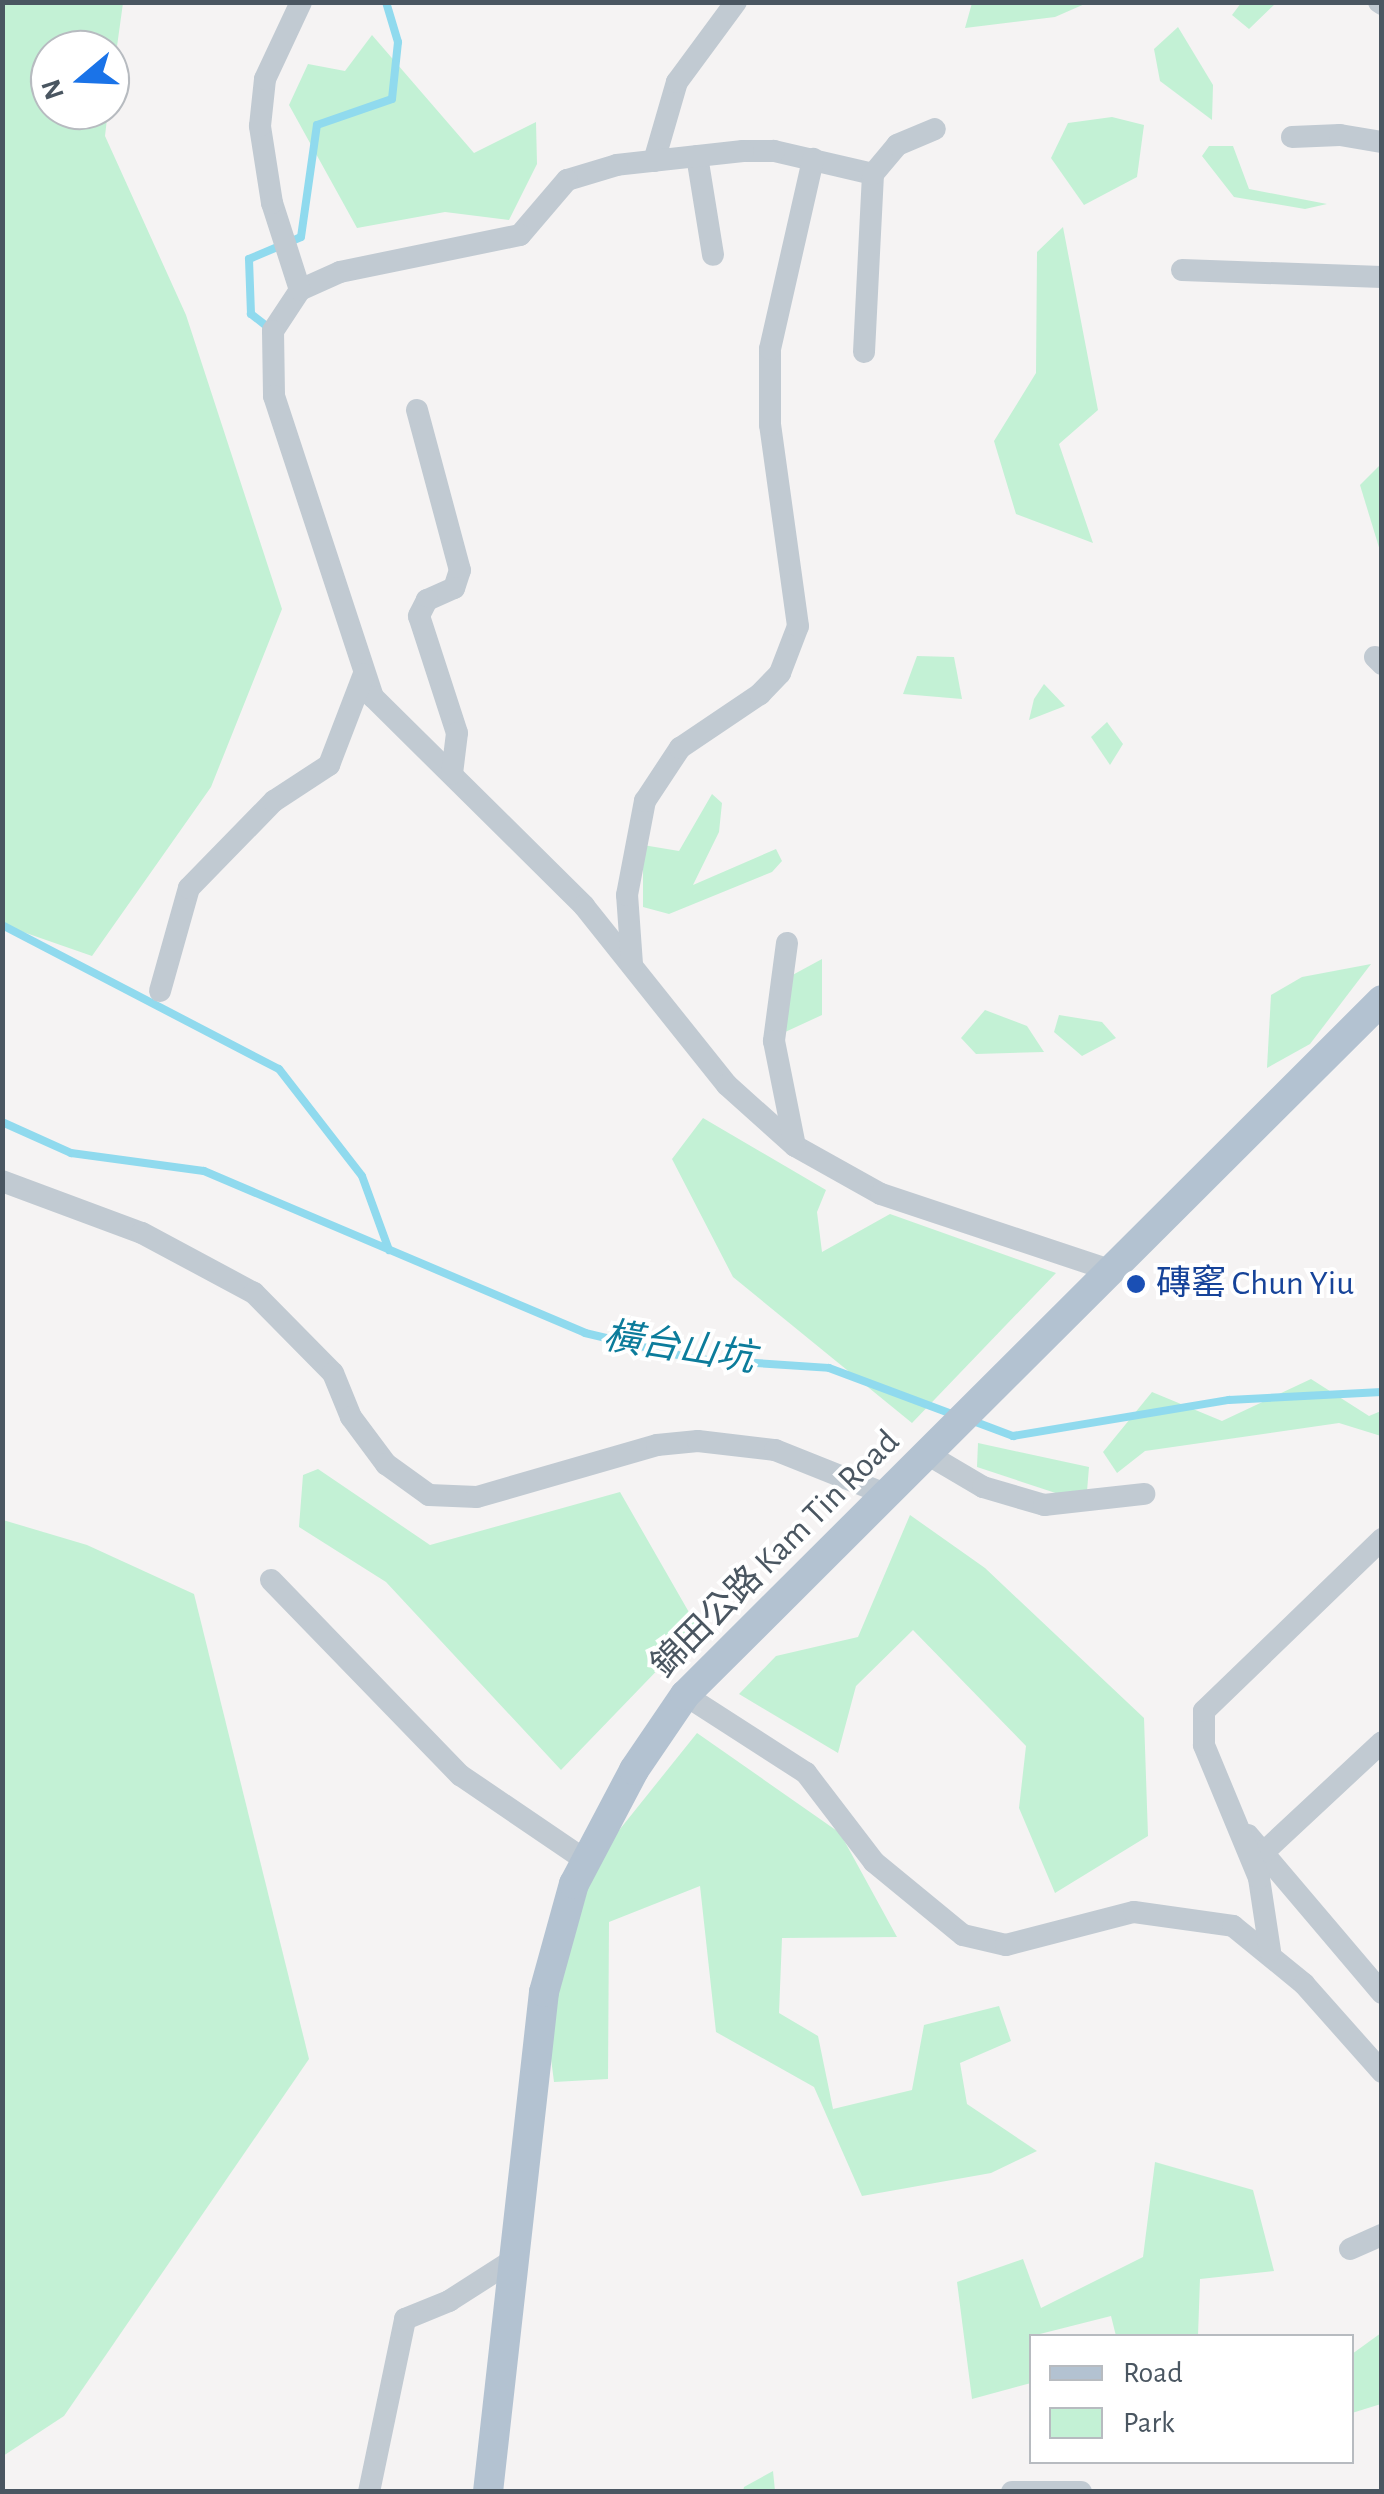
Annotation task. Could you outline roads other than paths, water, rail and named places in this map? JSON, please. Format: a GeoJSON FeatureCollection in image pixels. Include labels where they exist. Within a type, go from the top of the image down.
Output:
{"type":"FeatureCollection","features":[{"type":"Feature","properties":{"kind":"main road","name":"錦田公路 Kam Tin Road"},"geometry":{"type":"LineString","coordinates":[[488,2492],[544,1992],[585,1860],[634,1770],[685,1694],[1382,1000]]}},
{"type":"Feature","properties":{"kind":"street"},"geometry":{"type":"LineString","coordinates":[[300,290],[272,204],[260,126],[265,79],[301,2]]}},
{"type":"Feature","properties":{"kind":"street"},"geometry":{"type":"LineString","coordinates":[[654,161],[677,82],[736,2]]}},
{"type":"Feature","properties":{"kind":"street"},"geometry":{"type":"LineString","coordinates":[[864,352],[873,174],[898,145],[935,129]]}},
{"type":"Feature","properties":{"kind":"street"},"geometry":{"type":"LineString","coordinates":[[1292,137],[1381,142]]}},
{"type":"Feature","properties":{"kind":"street"},"geometry":{"type":"LineString","coordinates":[[873,174],[774,151],[654,161],[568,180],[538,219],[507,240],[340,272],[300,290],[273,331],[274,396],[364,674],[386,715],[452,774],[632,964],[704,1060],[794,1146],[881,1194],[1109,1270]]}},
{"type":"Feature","properties":{"kind":"street"},"geometry":{"type":"LineString","coordinates":[[697,156],[713,255]]}},
{"type":"Feature","properties":{"kind":"street"},"geometry":{"type":"LineString","coordinates":[[632,964],[627,895],[645,801],[680,748],[760,694],[780,673],[798,626],[770,425],[770,350],[812,159]]}},
{"type":"Feature","properties":{"kind":"street"},"geometry":{"type":"LineString","coordinates":[[1182,270],[1382,277]]}},
{"type":"Feature","properties":{"kind":"street"},"geometry":{"type":"LineString","coordinates":[[418,410],[460,570],[454,588],[427,600],[419,616],[457,733],[452,774]]}},
{"type":"Feature","properties":{"kind":"street"},"geometry":{"type":"LineString","coordinates":[[160,991],[189,888],[274,801],[329,765],[364,674]]}},
{"type":"Feature","properties":{"kind":"street"},"geometry":{"type":"LineString","coordinates":[[787,943],[774,1041],[794,1146]]}},
{"type":"Feature","properties":{"kind":"street"},"geometry":{"type":"LineString","coordinates":[[2,1181],[142,1234],[254,1293],[333,1373],[376,1452],[428,1494],[477,1497],[657,1444],[698,1442],[775,1450],[885,1494]]}},
{"type":"Feature","properties":{"kind":"street"},"geometry":{"type":"LineString","coordinates":[[927,1454],[983,1486],[1044,1505],[1144,1494]]}},
{"type":"Feature","properties":{"kind":"street"},"geometry":{"type":"LineString","coordinates":[[1270,1951],[1259,1878],[1243,1830],[1204,1745],[1204,1710],[1382,1539]]}},
{"type":"Feature","properties":{"kind":"street"},"geometry":{"type":"LineString","coordinates":[[271,1580],[460,1775],[585,1860]]}},
{"type":"Feature","properties":{"kind":"street"},"geometry":{"type":"LineString","coordinates":[[685,1694],[806,1773],[894,1882],[963,1936],[1006,1945],[1112,1917],[1160,1912],[1233,1926],[1270,1951],[1345,2026],[1382,2072]]}},
{"type":"Feature","properties":{"kind":"street"},"geometry":{"type":"LineString","coordinates":[[1264,1852],[1382,1742]]}},
{"type":"Feature","properties":{"kind":"street"},"geometry":{"type":"LineString","coordinates":[[1243,1830],[1382,1992]]}},
{"type":"Feature","properties":{"kind":"street"},"geometry":{"type":"LineString","coordinates":[[1350,2250],[1382,2235]]}},
{"type":"Feature","properties":{"kind":"street"},"geometry":{"type":"LineString","coordinates":[[370,2492],[405,2319],[449,2301],[513,2260]]}},
{"type":"Feature","properties":{"kind":"street"},"geometry":{"type":"LineString","coordinates":[[1012,2492],[1081,2492]]}},
{"type":"Feature","properties":{"kind":"waterway"},"geometry":{"type":"LineString","coordinates":[[269,328],[251,314],[249,259],[301,237],[317,125],[392,99],[398,42],[386,2]]}},
{"type":"Feature","properties":{"kind":"waterway"},"geometry":{"type":"LineString","coordinates":[[2,925],[279,1069],[362,1176],[389,1250]]}},
{"type":"Feature","properties":{"kind":"waterway","name":"橫台山坑"},"geometry":{"type":"LineString","coordinates":[[2,1122],[71,1153],[204,1171],[585,1333],[695,1359],[829,1368],[955,1415]]}},
{"type":"Feature","properties":{"kind":"waterway","name":"橫台山坑"},"geometry":{"type":"LineString","coordinates":[[973,1421],[1013,1436],[1229,1400],[1382,1392]]}},
{"type":"Feature","properties":{"kind":"place","name":"磚窰 Chun Yiu"},"geometry":{"type":"Point","coordinates":[1136,1284]}}]}
